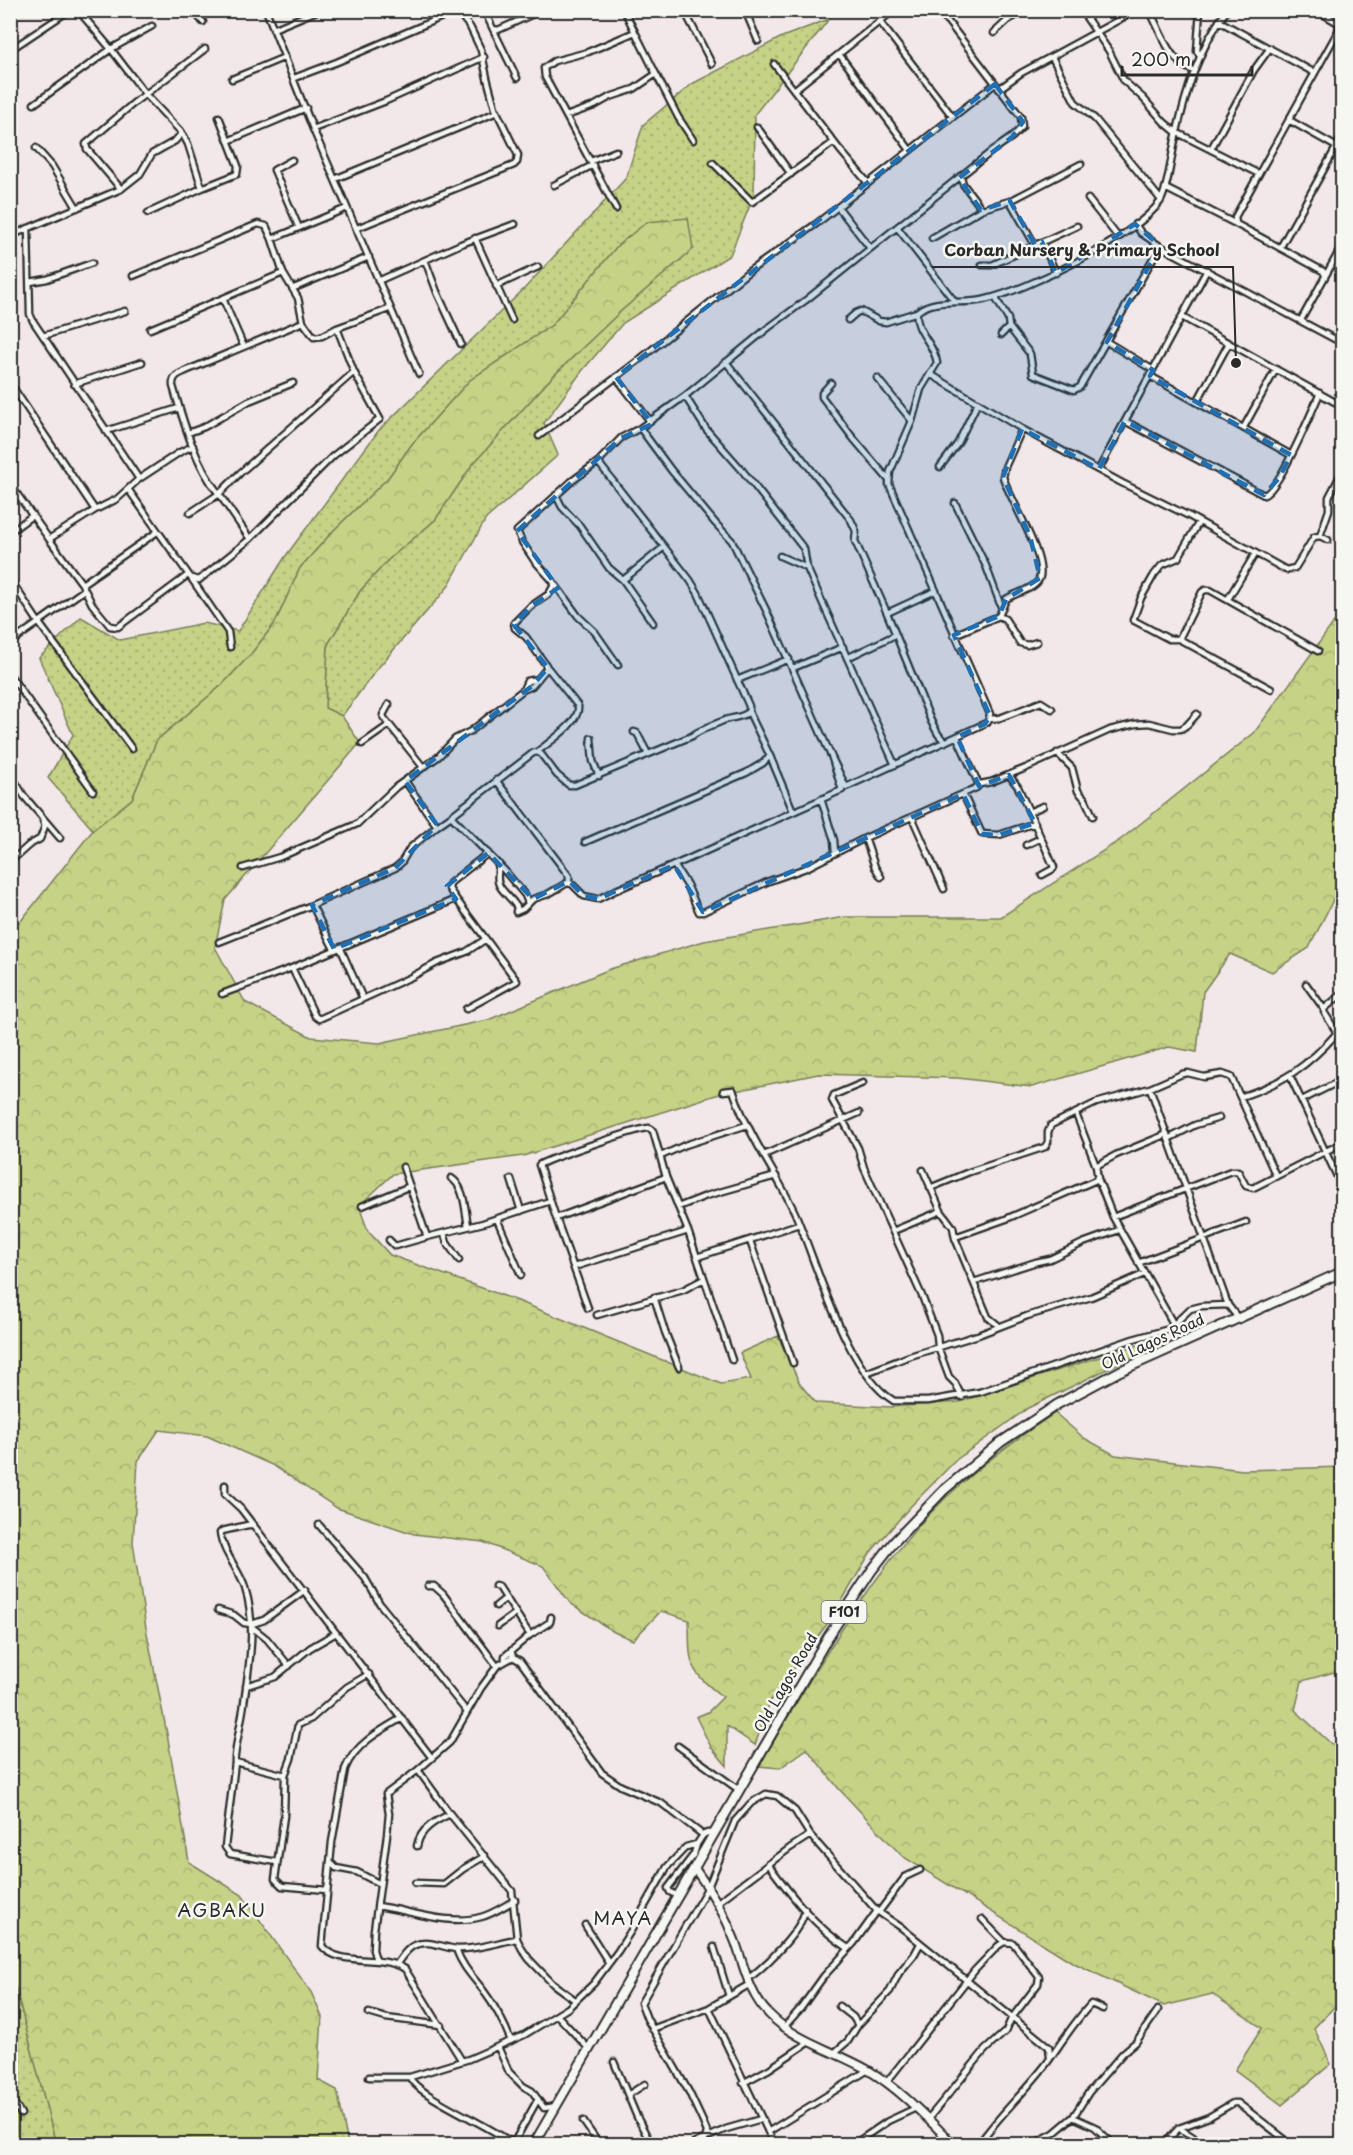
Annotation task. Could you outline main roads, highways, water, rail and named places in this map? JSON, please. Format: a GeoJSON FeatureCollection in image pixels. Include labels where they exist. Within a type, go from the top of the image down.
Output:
{"type":"FeatureCollection","features":[{"type":"Feature","properties":{"kind":"main road","name":"Old Lagos Road"},"geometry":{"type":"LineString","coordinates":[[534,2145],[695,1869],[805,1674],[865,1579],[894,1542],[944,1490],[1001,1442],[1058,1404],[1120,1371],[1342,1272]]}},
{"type":"Feature","properties":{"kind":"place","name":"Corban Nursery & Primary School"},"geometry":{"type":"Point","coordinates":[1236,363]}},
{"type":"Feature","properties":{"kind":"district","name":"AGBAKU"},"geometry":{"type":"Point","coordinates":[222,1911]}},
{"type":"Feature","properties":{"kind":"district","name":"MAYA"},"geometry":{"type":"Point","coordinates":[623,1919]}}]}
